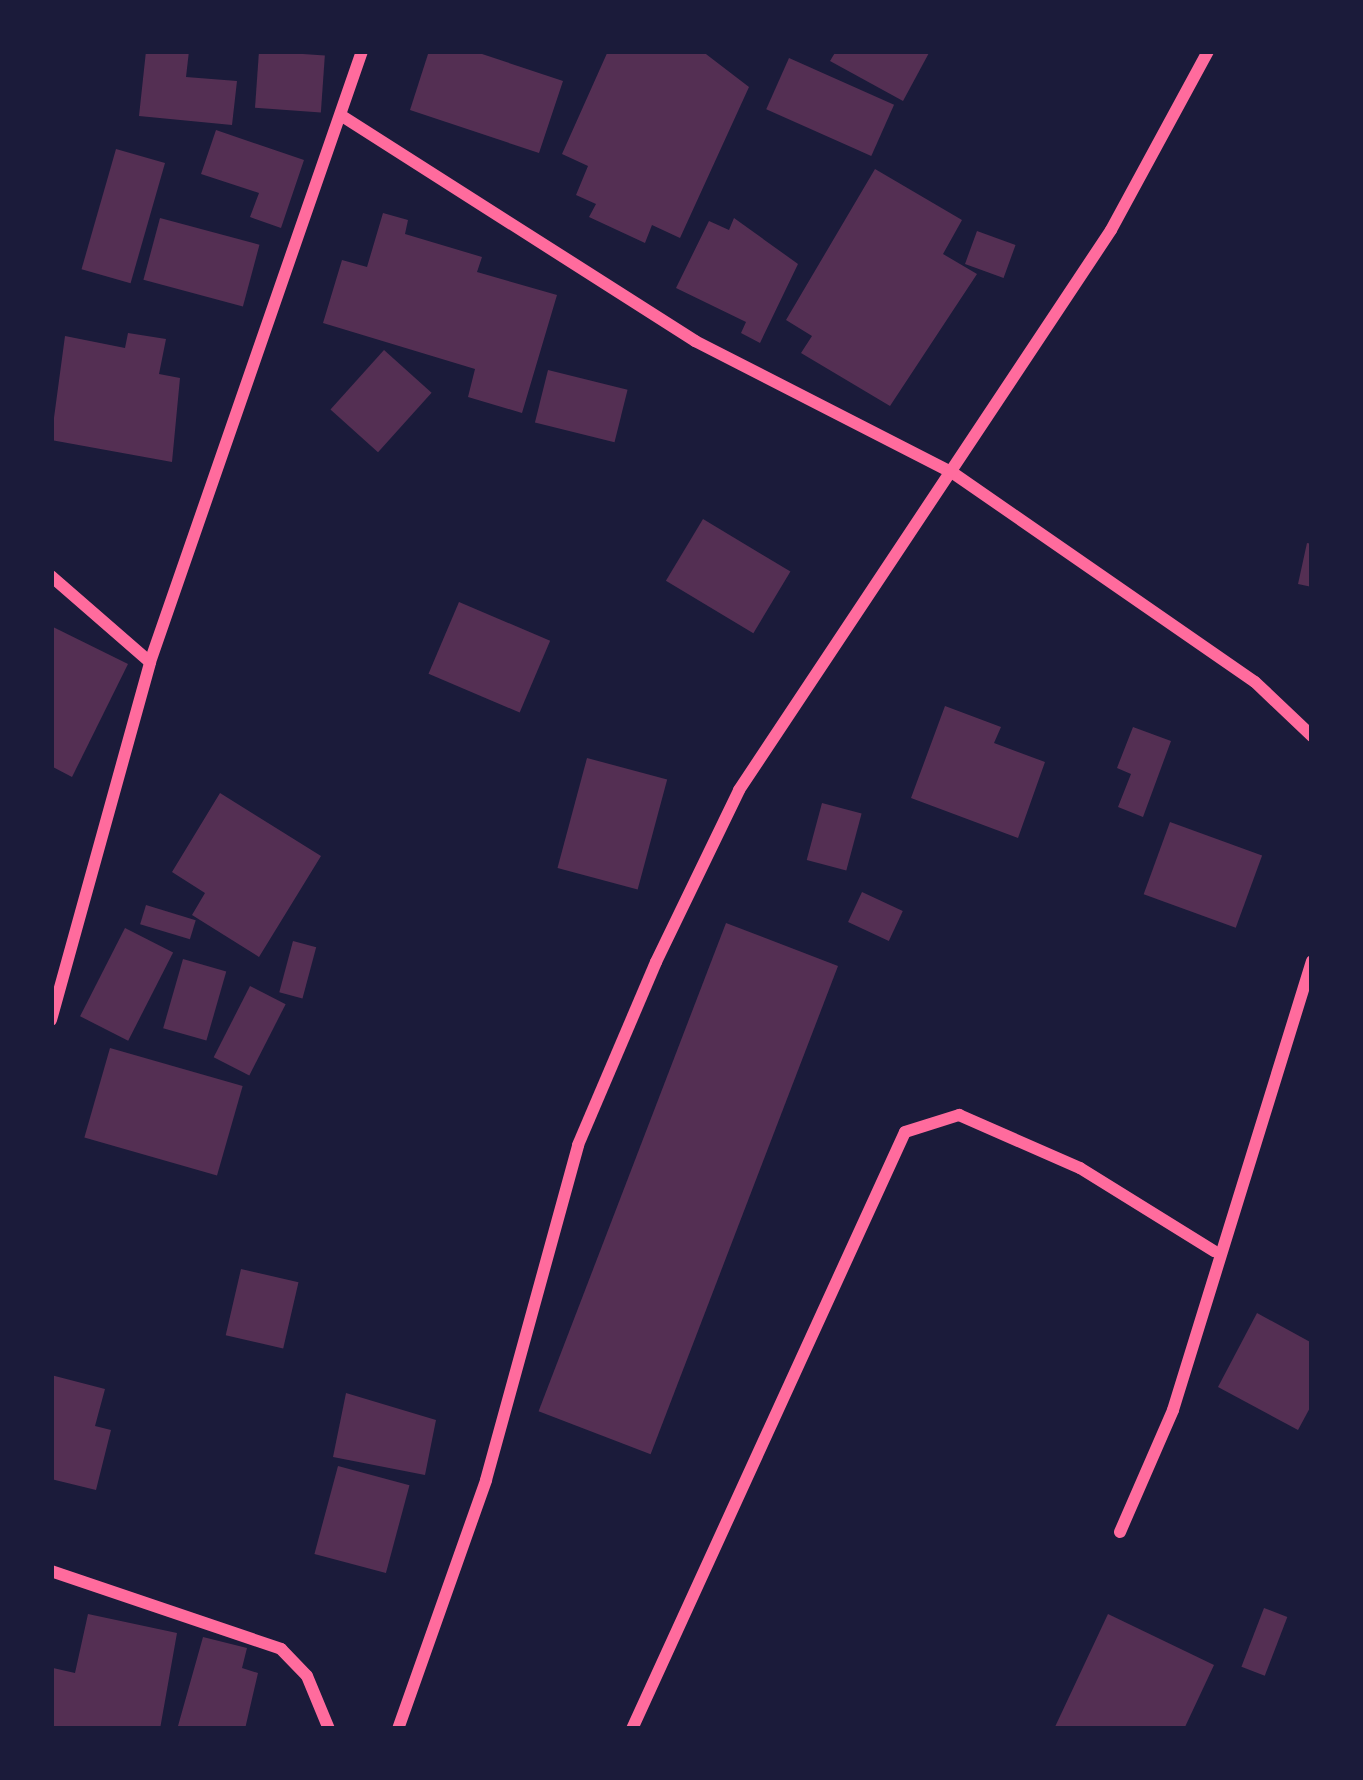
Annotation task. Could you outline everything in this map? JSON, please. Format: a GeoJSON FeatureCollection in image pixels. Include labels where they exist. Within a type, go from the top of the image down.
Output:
{"type":"FeatureCollection","features":[{"type":"Feature","properties":{"kind":"street"},"geometry":{"type":"LineString","coordinates":[[51,1020],[150,662],[362,51]]}},
{"type":"Feature","properties":{"kind":"street"},"geometry":{"type":"LineString","coordinates":[[398,1729],[486,1480],[578,1145],[656,962],[739,790],[1111,230],[1208,51]]}},
{"type":"Feature","properties":{"kind":"street"},"geometry":{"type":"LineString","coordinates":[[342,116],[695,341],[953,472],[1255,682],[1312,736]]}},
{"type":"Feature","properties":{"kind":"street"},"geometry":{"type":"LineString","coordinates":[[51,576],[150,662]]}},
{"type":"Feature","properties":{"kind":"street"},"geometry":{"type":"LineString","coordinates":[[1120,1532],[1173,1410],[1214,1251],[1312,961]]}},
{"type":"Feature","properties":{"kind":"street"},"geometry":{"type":"LineString","coordinates":[[632,1729],[905,1132],[959,1114],[1080,1168],[1214,1251]]}},
{"type":"Feature","properties":{"kind":"street"},"geometry":{"type":"LineString","coordinates":[[51,1571],[280,1649],[307,1676],[329,1729]]}},
{"type":"Feature","properties":{"kind":"building"},"geometry":{"type":"Polygon","coordinates":[[[146,51],[189,51],[186,77],[237,81],[232,125],[139,116],[146,51]]]}},
{"type":"Feature","properties":{"kind":"building"},"geometry":{"type":"Polygon","coordinates":[[[259,51],[325,56],[321,112],[255,108],[259,51]]]}},
{"type":"Feature","properties":{"kind":"building"},"geometry":{"type":"Polygon","coordinates":[[[429,51],[473,51],[563,81],[539,153],[410,110],[429,51]]]}},
{"type":"Feature","properties":{"kind":"building"},"geometry":{"type":"Polygon","coordinates":[[[608,51],[702,51],[749,87],[680,238],[652,225],[645,243],[589,217],[596,204],[576,195],[588,166],[562,154],[608,51]]]}},
{"type":"Feature","properties":{"kind":"building"},"geometry":{"type":"Polygon","coordinates":[[[836,51],[930,51],[903,101],[830,61],[836,51]]]}},
{"type":"Feature","properties":{"kind":"building"},"geometry":{"type":"Polygon","coordinates":[[[789,58],[894,105],[871,156],[766,109],[789,58]]]}},
{"type":"Feature","properties":{"kind":"building"},"geometry":{"type":"Polygon","coordinates":[[[216,130],[304,160],[281,228],[250,217],[259,193],[201,174],[216,130]]]}},
{"type":"Feature","properties":{"kind":"building"},"geometry":{"type":"Polygon","coordinates":[[[116,149],[165,163],[131,283],[82,269],[116,149]]]}},
{"type":"Feature","properties":{"kind":"building"},"geometry":{"type":"Polygon","coordinates":[[[875,169],[962,220],[943,254],[977,274],[890,406],[801,353],[812,336],[786,320],[875,169]]]}},
{"type":"Feature","properties":{"kind":"building"},"geometry":{"type":"Polygon","coordinates":[[[383,213],[408,220],[405,234],[482,257],[477,272],[557,295],[522,413],[468,397],[475,369],[323,323],[342,260],[367,267],[383,213]]]}},
{"type":"Feature","properties":{"kind":"building"},"geometry":{"type":"Polygon","coordinates":[[[160,218],[259,245],[243,306],[143,280],[160,218]]]}},
{"type":"Feature","properties":{"kind":"building"},"geometry":{"type":"Polygon","coordinates":[[[734,218],[798,264],[760,343],[741,333],[746,322],[676,288],[709,221],[729,230],[734,218]]]}},
{"type":"Feature","properties":{"kind":"building"},"geometry":{"type":"Polygon","coordinates":[[[977,231],[1016,245],[1004,278],[965,264],[977,231]]]}},
{"type":"Feature","properties":{"kind":"building"},"geometry":{"type":"Polygon","coordinates":[[[128,333],[166,339],[159,374],[180,378],[172,462],[51,440],[65,336],[125,348],[128,333]]]}},
{"type":"Feature","properties":{"kind":"building"},"geometry":{"type":"Polygon","coordinates":[[[384,350],[432,393],[378,452],[330,409],[384,350]]]}},
{"type":"Feature","properties":{"kind":"building"},"geometry":{"type":"Polygon","coordinates":[[[548,370],[628,390],[615,442],[535,422],[548,370]]]}},
{"type":"Feature","properties":{"kind":"building"},"geometry":{"type":"Polygon","coordinates":[[[703,519],[790,572],[753,633],[666,581],[703,519]]]}},
{"type":"Feature","properties":{"kind":"building"},"geometry":{"type":"Polygon","coordinates":[[[1307,543],[1312,544],[1312,587],[1298,584],[1307,543]]]}},
{"type":"Feature","properties":{"kind":"building"},"geometry":{"type":"Polygon","coordinates":[[[459,602],[550,641],[520,712],[429,674],[459,602]]]}},
{"type":"Feature","properties":{"kind":"building"},"geometry":{"type":"Polygon","coordinates":[[[51,626],[128,664],[72,777],[51,766],[51,626]]]}},
{"type":"Feature","properties":{"kind":"building"},"geometry":{"type":"Polygon","coordinates":[[[945,706],[1001,727],[994,743],[1045,762],[1018,838],[911,798],[945,706]]]}},
{"type":"Feature","properties":{"kind":"building"},"geometry":{"type":"Polygon","coordinates":[[[1133,727],[1171,741],[1143,817],[1118,807],[1131,774],[1117,768],[1133,727]]]}},
{"type":"Feature","properties":{"kind":"building"},"geometry":{"type":"Polygon","coordinates":[[[587,758],[667,779],[638,890],[557,868],[587,758]]]}},
{"type":"Feature","properties":{"kind":"building"},"geometry":{"type":"Polygon","coordinates":[[[220,793],[321,856],[259,957],[192,915],[205,893],[172,872],[220,793]]]}},
{"type":"Feature","properties":{"kind":"building"},"geometry":{"type":"Polygon","coordinates":[[[822,803],[862,814],[846,871],[807,860],[822,803]]]}},
{"type":"Feature","properties":{"kind":"building"},"geometry":{"type":"Polygon","coordinates":[[[1170,822],[1262,856],[1236,928],[1144,894],[1170,822]]]}},
{"type":"Feature","properties":{"kind":"building"},"geometry":{"type":"Polygon","coordinates":[[[862,892],[903,911],[889,941],[848,922],[862,892]]]}},
{"type":"Feature","properties":{"kind":"building"},"geometry":{"type":"Polygon","coordinates":[[[146,905],[196,920],[190,939],[140,924],[146,905]]]}},
{"type":"Feature","properties":{"kind":"building"},"geometry":{"type":"Polygon","coordinates":[[[726,923],[838,966],[651,1454],[539,1411],[726,923]]]}},
{"type":"Feature","properties":{"kind":"building"},"geometry":{"type":"Polygon","coordinates":[[[125,928],[173,953],[128,1041],[80,1016],[125,928]]]}},
{"type":"Feature","properties":{"kind":"building"},"geometry":{"type":"Polygon","coordinates":[[[293,941],[316,947],[302,998],[279,992],[293,941]]]}},
{"type":"Feature","properties":{"kind":"building"},"geometry":{"type":"Polygon","coordinates":[[[183,959],[226,971],[206,1041],[163,1028],[183,959]]]}},
{"type":"Feature","properties":{"kind":"building"},"geometry":{"type":"Polygon","coordinates":[[[250,986],[286,1004],[249,1075],[214,1057],[250,986]]]}},
{"type":"Feature","properties":{"kind":"building"},"geometry":{"type":"Polygon","coordinates":[[[110,1048],[243,1086],[217,1175],[84,1137],[110,1048]]]}},
{"type":"Feature","properties":{"kind":"building"},"geometry":{"type":"Polygon","coordinates":[[[241,1269],[298,1282],[283,1349],[226,1335],[241,1269]]]}},
{"type":"Feature","properties":{"kind":"building"},"geometry":{"type":"Polygon","coordinates":[[[1257,1313],[1312,1343],[1312,1404],[1298,1430],[1218,1387],[1257,1313]]]}},
{"type":"Feature","properties":{"kind":"building"},"geometry":{"type":"Polygon","coordinates":[[[51,1375],[105,1389],[95,1426],[111,1430],[96,1490],[51,1479],[51,1375]]]}},
{"type":"Feature","properties":{"kind":"building"},"geometry":{"type":"Polygon","coordinates":[[[346,1393],[436,1420],[425,1475],[333,1457],[346,1393]]]}},
{"type":"Feature","properties":{"kind":"building"},"geometry":{"type":"Polygon","coordinates":[[[338,1466],[409,1485],[386,1573],[314,1554],[338,1466]]]}},
{"type":"Feature","properties":{"kind":"building"},"geometry":{"type":"Polygon","coordinates":[[[1264,1608],[1287,1617],[1265,1676],[1241,1667],[1264,1608]]]}},
{"type":"Feature","properties":{"kind":"building"},"geometry":{"type":"Polygon","coordinates":[[[88,1614],[177,1633],[160,1729],[51,1729],[53,1668],[75,1673],[88,1614]]]}},
{"type":"Feature","properties":{"kind":"building"},"geometry":{"type":"Polygon","coordinates":[[[1108,1614],[1214,1665],[1184,1729],[1054,1729],[1108,1614]]]}},
{"type":"Feature","properties":{"kind":"building"},"geometry":{"type":"Polygon","coordinates":[[[203,1637],[247,1648],[242,1668],[258,1673],[245,1729],[178,1726],[203,1637]]]}}]}
